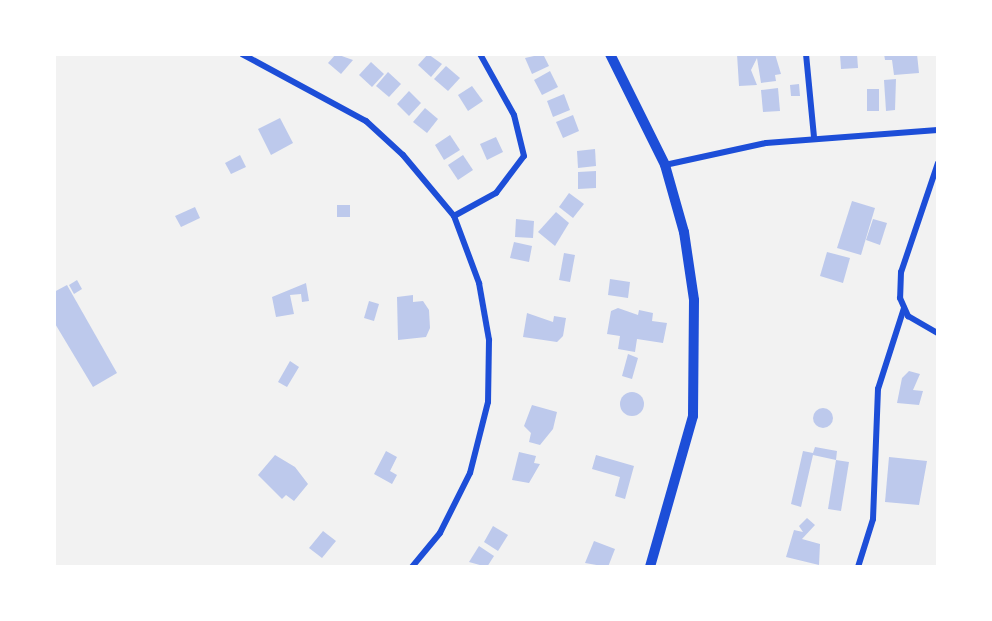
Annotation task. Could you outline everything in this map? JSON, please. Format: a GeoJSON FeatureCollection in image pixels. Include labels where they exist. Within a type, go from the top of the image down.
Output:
{"type":"FeatureCollection","features":[{"type":"Feature","properties":{"kind":"street"},"geometry":{"type":"LineString","coordinates":[[242,54],[366,121],[403,155],[454,216],[479,283],[489,340],[488,402],[470,473],[440,533],[412,567]]}},
{"type":"Feature","properties":{"kind":"street"},"geometry":{"type":"LineString","coordinates":[[454,216],[496,193],[524,156],[514,115],[480,54]]}},
{"type":"Feature","properties":{"kind":"street"},"geometry":{"type":"LineString","coordinates":[[610,54],[665,165],[684,232],[697,353],[686,458],[650,567]]}},
{"type":"Feature","properties":{"kind":"street"},"geometry":{"type":"LineString","coordinates":[[806,54],[814,137]]}},
{"type":"Feature","properties":{"kind":"street"},"geometry":{"type":"LineString","coordinates":[[665,165],[814,137],[938,130]]}},
{"type":"Feature","properties":{"kind":"street"},"geometry":{"type":"LineString","coordinates":[[858,567],[873,519],[878,389],[904,308],[901,272],[938,163]]}},
{"type":"Feature","properties":{"kind":"street"},"geometry":{"type":"LineString","coordinates":[[904,308],[922,328],[938,333]]}},
{"type":"Feature","properties":{"kind":"building"},"geometry":{"type":"Polygon","coordinates":[[[336,54],[353,60],[341,74],[328,63],[336,54]]]}},
{"type":"Feature","properties":{"kind":"building"},"geometry":{"type":"Polygon","coordinates":[[[428,54],[442,64],[431,77],[418,65],[428,54]]]}},
{"type":"Feature","properties":{"kind":"building"},"geometry":{"type":"Polygon","coordinates":[[[543,54],[549,66],[532,74],[525,58],[543,54]]]}},
{"type":"Feature","properties":{"kind":"building"},"geometry":{"type":"Polygon","coordinates":[[[737,54],[775,54],[781,74],[775,75],[776,81],[761,83],[757,58],[751,70],[757,85],[739,86],[737,54]]]}},
{"type":"Feature","properties":{"kind":"building"},"geometry":{"type":"Polygon","coordinates":[[[840,54],[857,54],[858,68],[841,69],[840,54]]]}},
{"type":"Feature","properties":{"kind":"building"},"geometry":{"type":"Polygon","coordinates":[[[884,54],[917,54],[919,73],[894,75],[892,60],[885,60],[884,54]]]}},
{"type":"Feature","properties":{"kind":"building"},"geometry":{"type":"Polygon","coordinates":[[[371,62],[384,74],[372,87],[359,75],[371,62]]]}},
{"type":"Feature","properties":{"kind":"building"},"geometry":{"type":"Polygon","coordinates":[[[446,66],[460,78],[448,91],[434,79],[446,66]]]}},
{"type":"Feature","properties":{"kind":"building"},"geometry":{"type":"Polygon","coordinates":[[[550,71],[558,87],[542,95],[534,80],[550,71]]]}},
{"type":"Feature","properties":{"kind":"building"},"geometry":{"type":"Polygon","coordinates":[[[388,72],[401,84],[389,97],[376,86],[388,72]]]}},
{"type":"Feature","properties":{"kind":"building"},"geometry":{"type":"Polygon","coordinates":[[[896,79],[895,110],[886,111],[884,80],[896,79]]]}},
{"type":"Feature","properties":{"kind":"building"},"geometry":{"type":"Polygon","coordinates":[[[799,84],[800,96],[791,96],[790,85],[799,84]]]}},
{"type":"Feature","properties":{"kind":"building"},"geometry":{"type":"Polygon","coordinates":[[[472,86],[483,101],[468,111],[458,95],[472,86]]]}},
{"type":"Feature","properties":{"kind":"building"},"geometry":{"type":"Polygon","coordinates":[[[778,88],[780,111],[763,112],[761,90],[778,88]]]}},
{"type":"Feature","properties":{"kind":"building"},"geometry":{"type":"Polygon","coordinates":[[[867,89],[879,89],[879,111],[867,111],[867,89]]]}},
{"type":"Feature","properties":{"kind":"building"},"geometry":{"type":"Polygon","coordinates":[[[409,91],[421,103],[409,116],[397,104],[409,91]]]}},
{"type":"Feature","properties":{"kind":"building"},"geometry":{"type":"Polygon","coordinates":[[[564,94],[570,110],[553,117],[547,101],[564,94]]]}},
{"type":"Feature","properties":{"kind":"building"},"geometry":{"type":"Polygon","coordinates":[[[425,108],[438,119],[427,133],[413,122],[425,108]]]}},
{"type":"Feature","properties":{"kind":"building"},"geometry":{"type":"Polygon","coordinates":[[[573,115],[579,131],[563,138],[556,122],[573,115]]]}},
{"type":"Feature","properties":{"kind":"building"},"geometry":{"type":"Polygon","coordinates":[[[280,118],[293,143],[271,155],[258,129],[280,118]]]}},
{"type":"Feature","properties":{"kind":"building"},"geometry":{"type":"Polygon","coordinates":[[[450,135],[460,150],[444,160],[435,145],[450,135]]]}},
{"type":"Feature","properties":{"kind":"building"},"geometry":{"type":"Polygon","coordinates":[[[496,137],[503,152],[487,160],[480,144],[496,137]]]}},
{"type":"Feature","properties":{"kind":"building"},"geometry":{"type":"Polygon","coordinates":[[[595,149],[596,166],[578,168],[577,151],[595,149]]]}},
{"type":"Feature","properties":{"kind":"building"},"geometry":{"type":"Polygon","coordinates":[[[240,155],[246,167],[231,174],[225,163],[240,155]]]}},
{"type":"Feature","properties":{"kind":"building"},"geometry":{"type":"Polygon","coordinates":[[[463,155],[473,170],[458,180],[448,165],[463,155]]]}},
{"type":"Feature","properties":{"kind":"building"},"geometry":{"type":"Polygon","coordinates":[[[596,171],[596,188],[578,189],[578,172],[596,171]]]}},
{"type":"Feature","properties":{"kind":"building"},"geometry":{"type":"Polygon","coordinates":[[[569,193],[584,204],[573,218],[559,207],[569,193]]]}},
{"type":"Feature","properties":{"kind":"building"},"geometry":{"type":"Polygon","coordinates":[[[852,201],[875,208],[861,255],[837,248],[852,201]]]}},
{"type":"Feature","properties":{"kind":"building"},"geometry":{"type":"Polygon","coordinates":[[[337,205],[350,205],[350,217],[337,217],[337,205]]]}},
{"type":"Feature","properties":{"kind":"building"},"geometry":{"type":"Polygon","coordinates":[[[195,207],[200,218],[181,227],[175,216],[195,207]]]}},
{"type":"Feature","properties":{"kind":"building"},"geometry":{"type":"Polygon","coordinates":[[[556,212],[569,223],[555,246],[538,232],[556,212]]]}},
{"type":"Feature","properties":{"kind":"building"},"geometry":{"type":"Polygon","coordinates":[[[516,219],[534,221],[533,238],[515,237],[516,219]]]}},
{"type":"Feature","properties":{"kind":"building"},"geometry":{"type":"Polygon","coordinates":[[[873,219],[887,223],[880,245],[866,240],[873,219]]]}},
{"type":"Feature","properties":{"kind":"building"},"geometry":{"type":"Polygon","coordinates":[[[514,242],[532,246],[529,262],[510,258],[514,242]]]}},
{"type":"Feature","properties":{"kind":"building"},"geometry":{"type":"Polygon","coordinates":[[[827,252],[850,258],[843,283],[820,276],[827,252]]]}},
{"type":"Feature","properties":{"kind":"building"},"geometry":{"type":"Polygon","coordinates":[[[564,253],[575,255],[570,282],[559,280],[564,253]]]}},
{"type":"Feature","properties":{"kind":"building"},"geometry":{"type":"Polygon","coordinates":[[[610,279],[630,282],[628,298],[608,295],[610,279]]]}},
{"type":"Feature","properties":{"kind":"building"},"geometry":{"type":"Polygon","coordinates":[[[77,280],[82,289],[74,294],[69,285],[77,280]]]}},
{"type":"Feature","properties":{"kind":"building"},"geometry":{"type":"Polygon","coordinates":[[[306,283],[309,301],[302,302],[301,294],[290,295],[294,314],[276,317],[272,297],[306,283]]]}},
{"type":"Feature","properties":{"kind":"building"},"geometry":{"type":"Polygon","coordinates":[[[67,285],[117,373],[93,387],[54,322],[54,292],[67,285]]]}},
{"type":"Feature","properties":{"kind":"building"},"geometry":{"type":"Polygon","coordinates":[[[413,295],[413,302],[423,301],[429,310],[430,328],[426,337],[398,340],[397,297],[413,295]]]}},
{"type":"Feature","properties":{"kind":"building"},"geometry":{"type":"Polygon","coordinates":[[[369,301],[379,304],[374,321],[364,318],[369,301]]]}},
{"type":"Feature","properties":{"kind":"building"},"geometry":{"type":"Polygon","coordinates":[[[618,308],[638,315],[639,310],[653,313],[652,321],[667,323],[663,343],[637,339],[635,352],[618,349],[620,336],[607,334],[611,311],[618,308]]]}},
{"type":"Feature","properties":{"kind":"building"},"geometry":{"type":"Polygon","coordinates":[[[527,313],[553,322],[554,316],[566,318],[563,336],[557,342],[523,337],[527,313]]]}},
{"type":"Feature","properties":{"kind":"building"},"geometry":{"type":"Polygon","coordinates":[[[628,354],[638,358],[632,379],[622,376],[628,354]]]}},
{"type":"Feature","properties":{"kind":"building"},"geometry":{"type":"Polygon","coordinates":[[[290,361],[299,367],[287,387],[278,382],[290,361]]]}},
{"type":"Feature","properties":{"kind":"building"},"geometry":{"type":"Polygon","coordinates":[[[909,371],[920,374],[913,390],[923,391],[919,405],[897,403],[902,378],[909,371]]]}},
{"type":"Feature","properties":{"kind":"building"},"geometry":{"type":"Polygon","coordinates":[[[632,392],[641,395],[644,404],[641,413],[632,416],[623,413],[620,404],[623,395],[632,392]]]}},
{"type":"Feature","properties":{"kind":"building"},"geometry":{"type":"Polygon","coordinates":[[[532,405],[557,412],[553,429],[540,445],[529,442],[531,433],[524,426],[532,405]]]}},
{"type":"Feature","properties":{"kind":"building"},"geometry":{"type":"Polygon","coordinates":[[[823,408],[830,411],[833,418],[830,425],[823,428],[816,425],[813,418],[816,411],[823,408]]]}},
{"type":"Feature","properties":{"kind":"building"},"geometry":{"type":"Polygon","coordinates":[[[815,447],[837,451],[836,460],[813,455],[801,507],[791,504],[803,451],[813,453],[815,447]]]}},
{"type":"Feature","properties":{"kind":"building"},"geometry":{"type":"Polygon","coordinates":[[[386,451],[397,457],[390,471],[397,475],[392,484],[374,474],[386,451]]]}},
{"type":"Feature","properties":{"kind":"building"},"geometry":{"type":"Polygon","coordinates":[[[519,452],[536,456],[534,463],[540,464],[529,483],[512,480],[519,452]]]}},
{"type":"Feature","properties":{"kind":"building"},"geometry":{"type":"Polygon","coordinates":[[[275,455],[295,467],[308,484],[294,501],[286,495],[282,499],[258,475],[275,455]]]}},
{"type":"Feature","properties":{"kind":"building"},"geometry":{"type":"Polygon","coordinates":[[[596,455],[634,466],[625,499],[615,496],[620,477],[592,469],[596,455]]]}},
{"type":"Feature","properties":{"kind":"building"},"geometry":{"type":"Polygon","coordinates":[[[889,457],[927,461],[919,505],[885,502],[889,457]]]}},
{"type":"Feature","properties":{"kind":"building"},"geometry":{"type":"Polygon","coordinates":[[[836,460],[849,462],[841,511],[828,509],[836,460]]]}},
{"type":"Feature","properties":{"kind":"building"},"geometry":{"type":"Polygon","coordinates":[[[807,518],[815,525],[802,539],[820,544],[819,565],[786,557],[794,530],[803,532],[799,526],[807,518]]]}},
{"type":"Feature","properties":{"kind":"building"},"geometry":{"type":"Polygon","coordinates":[[[493,526],[508,535],[498,551],[484,542],[493,526]]]}},
{"type":"Feature","properties":{"kind":"building"},"geometry":{"type":"Polygon","coordinates":[[[323,531],[336,541],[322,558],[309,548],[323,531]]]}},
{"type":"Feature","properties":{"kind":"building"},"geometry":{"type":"Polygon","coordinates":[[[594,541],[615,549],[608,567],[585,563],[594,541]]]}},
{"type":"Feature","properties":{"kind":"building"},"geometry":{"type":"Polygon","coordinates":[[[479,546],[494,556],[487,567],[469,562],[479,546]]]}}]}
